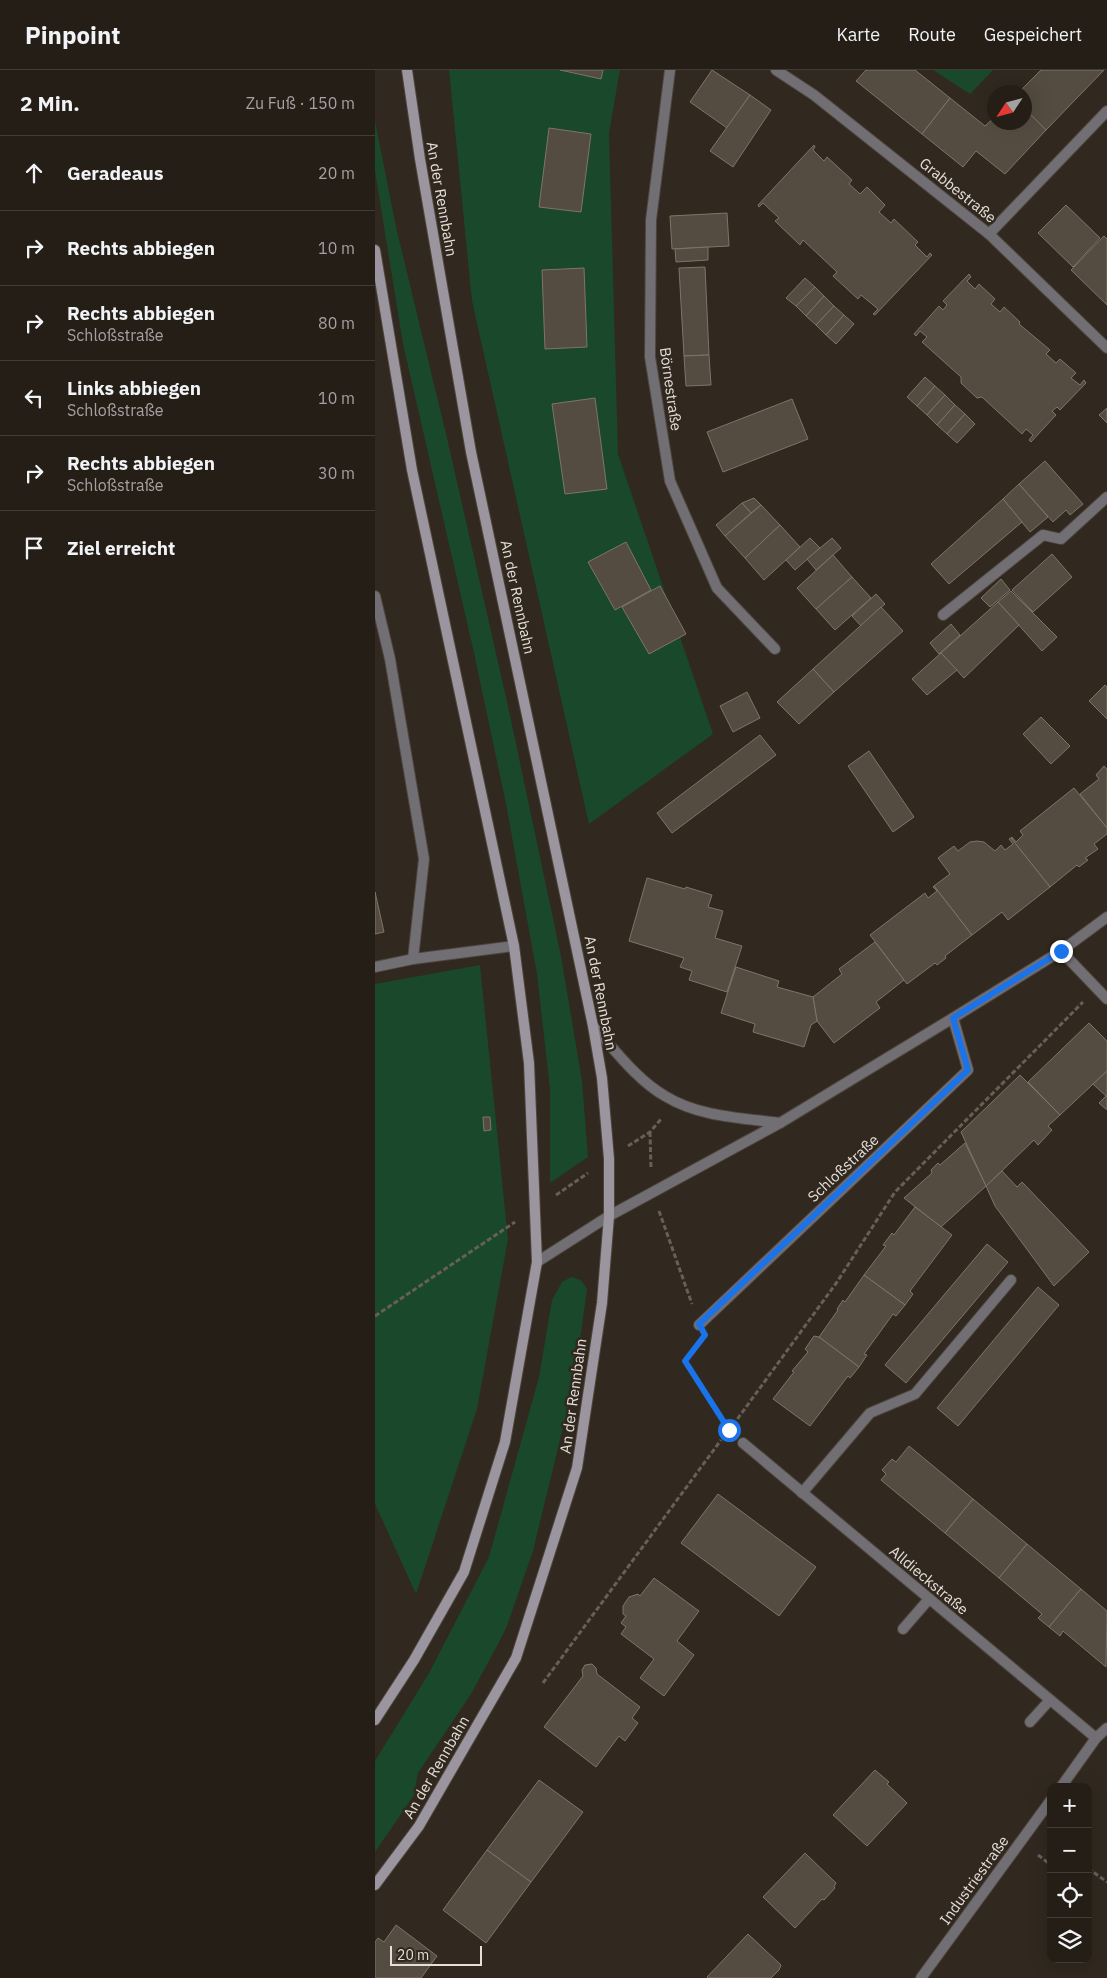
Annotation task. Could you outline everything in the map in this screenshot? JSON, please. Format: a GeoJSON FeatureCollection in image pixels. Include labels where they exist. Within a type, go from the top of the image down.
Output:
{"type":"FeatureCollection","features":[{"type":"Feature","properties":{"kind":"main road","name":"An der Rennbahn"},"geometry":{"type":"LineString","coordinates":[[375,1885],[419,1826],[516,1658],[577,1468],[602,1303],[609,1216],[608,1141],[602,1078],[593,1026],[471,452],[421,169],[407,70]]}},
{"type":"Feature","properties":{"kind":"main road"},"geometry":{"type":"LineString","coordinates":[[375,250],[412,470],[515,946],[529,1063],[537,1262],[505,1442],[464,1572],[414,1660],[375,1720]]}},
{"type":"Feature","properties":{"kind":"street","name":"Börnestraße"},"geometry":{"type":"LineString","coordinates":[[670,70],[651,220],[650,357],[670,481],[717,588],[775,649]]}},
{"type":"Feature","properties":{"kind":"street","name":"Grabbestraße"},"geometry":{"type":"LineString","coordinates":[[777,70],[814,95],[989,234],[1107,348]]}},
{"type":"Feature","properties":{"kind":"street"},"geometry":{"type":"LineString","coordinates":[[989,234],[1107,111]]}},
{"type":"Feature","properties":{"kind":"street"},"geometry":{"type":"LineString","coordinates":[[943,615],[1043,536],[1061,539],[1107,497]]}},
{"type":"Feature","properties":{"kind":"street"},"geometry":{"type":"LineString","coordinates":[[375,596],[390,659],[424,859],[413,959]]}},
{"type":"Feature","properties":{"kind":"street"},"geometry":{"type":"LineString","coordinates":[[537,1262],[609,1216],[780,1124],[1061,951],[1107,917]]}},
{"type":"Feature","properties":{"kind":"street"},"geometry":{"type":"LineString","coordinates":[[375,967],[413,959],[515,946]]}},
{"type":"Feature","properties":{"kind":"street"},"geometry":{"type":"LineString","coordinates":[[1061,951],[1107,1000]]}},
{"type":"Feature","properties":{"kind":"street","name":"Schloßstraße"},"geometry":{"type":"LineString","coordinates":[[699,1324],[968,1070],[953,1018]]}},
{"type":"Feature","properties":{"kind":"street"},"geometry":{"type":"LineString","coordinates":[[593,1026],[640,1076],[673,1101],[715,1115],[780,1124]]}},
{"type":"Feature","properties":{"kind":"street"},"geometry":{"type":"LineString","coordinates":[[802,1493],[870,1413],[915,1394],[1011,1280]]}},
{"type":"Feature","properties":{"kind":"street","name":"Alldieckstraße"},"geometry":{"type":"LineString","coordinates":[[743,1443],[1096,1738]]}},
{"type":"Feature","properties":{"kind":"street"},"geometry":{"type":"LineString","coordinates":[[903,1629],[929,1599]]}},
{"type":"Feature","properties":{"kind":"street"},"geometry":{"type":"LineString","coordinates":[[1030,1722],[1049,1700]]}},
{"type":"Feature","properties":{"kind":"street"},"geometry":{"type":"LineString","coordinates":[[1064,1783],[1096,1738],[1107,1728]]}},
{"type":"Feature","properties":{"kind":"street","name":"Industriestraße"},"geometry":{"type":"LineString","coordinates":[[921,1978],[1047,1805]]}},
{"type":"Feature","properties":{"kind":"path"},"geometry":{"type":"LineString","coordinates":[[543,1683],[837,1282],[895,1192],[1096,988]]}},
{"type":"Feature","properties":{"kind":"path"},"geometry":{"type":"LineString","coordinates":[[650,1132],[652,1192],[699,1324],[705,1335],[685,1361],[729,1430],[743,1443]]}},
{"type":"Feature","properties":{"kind":"path"},"geometry":{"type":"LineString","coordinates":[[1092,1870],[1107,1882]]}},
{"type":"Feature","properties":{"kind":"green space"},"geometry":{"type":"Polygon","coordinates":[[[449,70],[620,70],[609,133],[618,454],[713,734],[589,824],[472,301],[449,70]]]}},
{"type":"Feature","properties":{"kind":"green space"},"geometry":{"type":"Polygon","coordinates":[[[933,70],[993,70],[970,94],[933,70]]]}},
{"type":"Feature","properties":{"kind":"green space"},"geometry":{"type":"Polygon","coordinates":[[[375,121],[396,227],[447,438],[508,706],[561,956],[582,1081],[588,1157],[550,1183],[550,1089],[537,974],[506,804],[474,653],[403,344],[375,171],[375,121]]]}},
{"type":"Feature","properties":{"kind":"green space"},"geometry":{"type":"Polygon","coordinates":[[[480,965],[508,1239],[477,1409],[416,1594],[375,1504],[375,984],[480,965]]]}},
{"type":"Feature","properties":{"kind":"green space"},"geometry":{"type":"Polygon","coordinates":[[[571,1277],[581,1280],[587,1289],[575,1378],[533,1551],[507,1626],[496,1648],[471,1694],[418,1773],[414,1795],[375,1852],[375,1761],[429,1673],[489,1557],[539,1377],[552,1300],[562,1282],[571,1277]]]}},
{"type":"Feature","properties":{"kind":"building"},"geometry":{"type":"Polygon","coordinates":[[[560,70],[603,70],[601,79],[560,70]]]}},
{"type":"Feature","properties":{"kind":"building"},"geometry":{"type":"Polygon","coordinates":[[[712,70],[750,95],[727,128],[690,102],[712,70]]]}},
{"type":"Feature","properties":{"kind":"building"},"geometry":{"type":"Polygon","coordinates":[[[866,70],[915,70],[950,98],[922,134],[856,81],[866,70]]]}},
{"type":"Feature","properties":{"kind":"building"},"geometry":{"type":"Polygon","coordinates":[[[1041,70],[1104,70],[1046,130],[1032,116],[1032,85],[1026,85],[1041,70]]]}},
{"type":"Feature","properties":{"kind":"building"},"geometry":{"type":"Polygon","coordinates":[[[750,95],[771,110],[733,167],[710,151],[750,95]]]}},
{"type":"Feature","properties":{"kind":"building"},"geometry":{"type":"Polygon","coordinates":[[[950,98],[985,126],[987,124],[987,130],[1032,130],[1032,116],[1046,130],[1005,174],[976,151],[963,167],[922,134],[950,98]]]}},
{"type":"Feature","properties":{"kind":"building"},"geometry":{"type":"Polygon","coordinates":[[[549,128],[591,134],[581,212],[539,207],[549,128]]]}},
{"type":"Feature","properties":{"kind":"building"},"geometry":{"type":"Polygon","coordinates":[[[814,145],[813,150],[824,161],[827,157],[852,180],[849,184],[860,194],[867,187],[885,205],[879,212],[891,223],[894,219],[918,242],[915,245],[927,257],[930,253],[932,255],[875,315],[873,314],[878,309],[861,295],[858,299],[833,276],[837,272],[803,240],[800,245],[775,221],[779,218],[763,203],[759,207],[758,205],[814,145]]]}},
{"type":"Feature","properties":{"kind":"building"},"geometry":{"type":"Polygon","coordinates":[[[1066,205],[1100,238],[1073,267],[1038,233],[1066,205]]]}},
{"type":"Feature","properties":{"kind":"building"},"geometry":{"type":"Polygon","coordinates":[[[727,213],[729,246],[672,249],[670,216],[727,213]]]}},
{"type":"Feature","properties":{"kind":"building"},"geometry":{"type":"Polygon","coordinates":[[[1104,236],[1107,239],[1107,305],[1071,270],[1104,236]]]}},
{"type":"Feature","properties":{"kind":"building"},"geometry":{"type":"Polygon","coordinates":[[[708,247],[708,260],[676,262],[675,249],[708,247]]]}},
{"type":"Feature","properties":{"kind":"building"},"geometry":{"type":"Polygon","coordinates":[[[705,267],[709,355],[684,356],[679,268],[705,267]]]}},
{"type":"Feature","properties":{"kind":"building"},"geometry":{"type":"Polygon","coordinates":[[[584,268],[587,347],[545,349],[542,270],[584,268]]]}},
{"type":"Feature","properties":{"kind":"building"},"geometry":{"type":"Polygon","coordinates":[[[969,274],[971,277],[967,281],[975,289],[979,284],[995,299],[991,304],[1000,312],[1004,307],[1020,322],[1019,324],[1050,350],[1046,354],[1056,363],[1060,359],[1076,373],[1071,378],[1080,385],[1084,380],[1086,383],[1060,410],[1057,407],[1052,411],[1056,415],[1031,442],[1029,440],[1033,435],[1026,429],[1022,434],[982,397],[977,398],[961,383],[961,377],[922,342],[927,337],[920,331],[916,336],[914,334],[939,306],[943,310],[947,305],[943,301],[969,274]]]}},
{"type":"Feature","properties":{"kind":"building"},"geometry":{"type":"Polygon","coordinates":[[[805,278],[815,287],[796,306],[786,298],[805,278]]]}},
{"type":"Feature","properties":{"kind":"building"},"geometry":{"type":"Polygon","coordinates":[[[815,287],[824,296],[806,316],[796,306],[815,287]]]}},
{"type":"Feature","properties":{"kind":"building"},"geometry":{"type":"Polygon","coordinates":[[[824,296],[834,306],[816,325],[806,316],[824,296]]]}},
{"type":"Feature","properties":{"kind":"building"},"geometry":{"type":"Polygon","coordinates":[[[834,306],[844,315],[826,335],[816,325],[834,306]]]}},
{"type":"Feature","properties":{"kind":"building"},"geometry":{"type":"Polygon","coordinates":[[[844,315],[854,324],[836,344],[826,335],[844,315]]]}},
{"type":"Feature","properties":{"kind":"building"},"geometry":{"type":"Polygon","coordinates":[[[709,355],[711,385],[686,386],[684,356],[709,355]]]}},
{"type":"Feature","properties":{"kind":"building"},"geometry":{"type":"Polygon","coordinates":[[[925,377],[935,386],[917,406],[907,397],[925,377]]]}},
{"type":"Feature","properties":{"kind":"building"},"geometry":{"type":"Polygon","coordinates":[[[935,386],[945,395],[927,415],[917,406],[935,386]]]}},
{"type":"Feature","properties":{"kind":"building"},"geometry":{"type":"Polygon","coordinates":[[[945,395],[955,405],[937,425],[927,415],[945,395]]]}},
{"type":"Feature","properties":{"kind":"building"},"geometry":{"type":"Polygon","coordinates":[[[595,398],[607,489],[565,494],[552,404],[595,398]]]}},
{"type":"Feature","properties":{"kind":"building"},"geometry":{"type":"Polygon","coordinates":[[[792,399],[808,439],[723,472],[707,432],[792,399]]]}},
{"type":"Feature","properties":{"kind":"building"},"geometry":{"type":"Polygon","coordinates":[[[955,405],[965,414],[947,434],[937,425],[955,405]]]}},
{"type":"Feature","properties":{"kind":"building"},"geometry":{"type":"Polygon","coordinates":[[[1107,408],[1107,423],[1099,415],[1107,408]]]}},
{"type":"Feature","properties":{"kind":"building"},"geometry":{"type":"Polygon","coordinates":[[[965,414],[975,424],[957,443],[947,434],[965,414]]]}},
{"type":"Feature","properties":{"kind":"building"},"geometry":{"type":"Polygon","coordinates":[[[1045,461],[1083,504],[1070,515],[1066,510],[1053,522],[1019,484],[1045,461]]]}},
{"type":"Feature","properties":{"kind":"building"},"geometry":{"type":"Polygon","coordinates":[[[1019,484],[1048,517],[1030,532],[1003,499],[1019,484]]]}},
{"type":"Feature","properties":{"kind":"building"},"geometry":{"type":"Polygon","coordinates":[[[754,498],[761,505],[751,513],[742,503],[754,498]]]}},
{"type":"Feature","properties":{"kind":"building"},"geometry":{"type":"Polygon","coordinates":[[[1003,499],[1022,522],[949,584],[931,564],[1003,499]]]}},
{"type":"Feature","properties":{"kind":"building"},"geometry":{"type":"Polygon","coordinates":[[[742,503],[751,513],[725,536],[716,525],[742,503]]]}},
{"type":"Feature","properties":{"kind":"building"},"geometry":{"type":"Polygon","coordinates":[[[761,505],[780,525],[745,558],[725,536],[761,505]]]}},
{"type":"Feature","properties":{"kind":"building"},"geometry":{"type":"Polygon","coordinates":[[[780,525],[800,547],[764,580],[745,558],[780,525]]]}},
{"type":"Feature","properties":{"kind":"building"},"geometry":{"type":"Polygon","coordinates":[[[810,538],[820,548],[795,570],[786,560],[810,538]]]}},
{"type":"Feature","properties":{"kind":"building"},"geometry":{"type":"Polygon","coordinates":[[[832,538],[841,548],[816,570],[807,559],[832,538]]]}},
{"type":"Feature","properties":{"kind":"building"},"geometry":{"type":"Polygon","coordinates":[[[626,542],[651,590],[615,610],[588,562],[626,542]]]}},
{"type":"Feature","properties":{"kind":"building"},"geometry":{"type":"Polygon","coordinates":[[[1052,554],[1072,577],[1033,612],[1012,590],[1052,554]]]}},
{"type":"Feature","properties":{"kind":"building"},"geometry":{"type":"Polygon","coordinates":[[[833,555],[852,577],[816,609],[797,588],[833,555]]]}},
{"type":"Feature","properties":{"kind":"building"},"geometry":{"type":"Polygon","coordinates":[[[852,577],[871,598],[835,630],[816,609],[852,577]]]}},
{"type":"Feature","properties":{"kind":"building"},"geometry":{"type":"Polygon","coordinates":[[[1001,579],[1010,590],[990,607],[981,598],[1001,579]]]}},
{"type":"Feature","properties":{"kind":"building"},"geometry":{"type":"Polygon","coordinates":[[[660,586],[686,634],[649,654],[622,607],[660,586]]]}},
{"type":"Feature","properties":{"kind":"building"},"geometry":{"type":"Polygon","coordinates":[[[1011,591],[1057,637],[1042,651],[998,602],[1011,591]]]}},
{"type":"Feature","properties":{"kind":"building"},"geometry":{"type":"Polygon","coordinates":[[[876,594],[885,604],[861,626],[852,616],[876,594]]]}},
{"type":"Feature","properties":{"kind":"building"},"geometry":{"type":"Polygon","coordinates":[[[998,602],[1019,625],[964,678],[941,653],[998,602]]]}},
{"type":"Feature","properties":{"kind":"building"},"geometry":{"type":"Polygon","coordinates":[[[881,607],[903,631],[834,692],[813,669],[881,607]]]}},
{"type":"Feature","properties":{"kind":"building"},"geometry":{"type":"Polygon","coordinates":[[[951,624],[960,635],[939,654],[930,643],[951,624]]]}},
{"type":"Feature","properties":{"kind":"building"},"geometry":{"type":"Polygon","coordinates":[[[941,653],[957,670],[927,695],[912,679],[941,653]]]}},
{"type":"Feature","properties":{"kind":"building"},"geometry":{"type":"Polygon","coordinates":[[[813,669],[834,692],[799,724],[777,702],[813,669]]]}},
{"type":"Feature","properties":{"kind":"building"},"geometry":{"type":"Polygon","coordinates":[[[1105,685],[1107,687],[1107,719],[1089,701],[1105,685]]]}},
{"type":"Feature","properties":{"kind":"building"},"geometry":{"type":"Polygon","coordinates":[[[747,692],[760,718],[733,732],[720,706],[747,692]]]}},
{"type":"Feature","properties":{"kind":"building"},"geometry":{"type":"Polygon","coordinates":[[[1041,717],[1070,746],[1051,764],[1023,734],[1041,717]]]}},
{"type":"Feature","properties":{"kind":"building"},"geometry":{"type":"Polygon","coordinates":[[[760,735],[776,755],[672,833],[657,813],[760,735]]]}},
{"type":"Feature","properties":{"kind":"building"},"geometry":{"type":"Polygon","coordinates":[[[869,751],[914,817],[893,832],[848,766],[869,751]]]}},
{"type":"Feature","properties":{"kind":"building"},"geometry":{"type":"Polygon","coordinates":[[[1104,766],[1107,769],[1107,828],[1080,794],[1099,779],[1096,775],[1104,766]]]}},
{"type":"Feature","properties":{"kind":"building"},"geometry":{"type":"Polygon","coordinates":[[[1074,788],[1107,828],[1107,834],[1094,844],[1098,849],[1085,858],[1088,860],[1079,867],[1077,865],[1050,887],[1011,838],[1016,842],[1023,835],[1020,831],[1074,788]]]}},
{"type":"Feature","properties":{"kind":"building"},"geometry":{"type":"Polygon","coordinates":[[[1011,838],[1050,887],[1008,920],[1002,912],[972,935],[934,886],[950,874],[938,858],[954,846],[958,851],[970,842],[977,841],[984,842],[995,851],[1001,845],[1005,850],[1013,844],[1009,839],[1011,838]]]}},
{"type":"Feature","properties":{"kind":"building"},"geometry":{"type":"Polygon","coordinates":[[[647,878],[712,895],[708,907],[723,911],[715,938],[742,946],[727,992],[689,980],[692,971],[680,967],[684,958],[629,941],[647,878]]]}},
{"type":"Feature","properties":{"kind":"building"},"geometry":{"type":"Polygon","coordinates":[[[934,886],[972,935],[945,956],[946,958],[937,965],[935,963],[907,984],[870,935],[925,893],[928,898],[937,891],[934,886]]]}},
{"type":"Feature","properties":{"kind":"building"},"geometry":{"type":"Polygon","coordinates":[[[375,892],[384,932],[375,934],[375,892]]]}},
{"type":"Feature","properties":{"kind":"building"},"geometry":{"type":"Polygon","coordinates":[[[875,942],[904,980],[876,1002],[880,1008],[834,1043],[817,1021],[813,997],[842,974],[839,969],[875,942]]]}},
{"type":"Feature","properties":{"kind":"building"},"geometry":{"type":"Polygon","coordinates":[[[736,967],[779,981],[777,987],[813,997],[817,1021],[811,1025],[804,1047],[753,1032],[755,1024],[721,1013],[736,967]]]}},
{"type":"Feature","properties":{"kind":"building"},"geometry":{"type":"Polygon","coordinates":[[[1089,1023],[1107,1041],[1107,1071],[1060,1115],[1028,1082],[1089,1023]]]}},
{"type":"Feature","properties":{"kind":"building"},"geometry":{"type":"Polygon","coordinates":[[[1107,1071],[1107,1110],[1099,1103],[1106,1096],[1093,1084],[1107,1071]]]}},
{"type":"Feature","properties":{"kind":"building"},"geometry":{"type":"Polygon","coordinates":[[[1020,1075],[1060,1115],[1048,1126],[1052,1130],[1038,1145],[1034,1140],[986,1186],[961,1132],[1020,1075]]]}},
{"type":"Feature","properties":{"kind":"building"},"geometry":{"type":"Polygon","coordinates":[[[483,1117],[490,1117],[491,1130],[484,1131],[483,1117]]]}},
{"type":"Feature","properties":{"kind":"building"},"geometry":{"type":"Polygon","coordinates":[[[965,1143],[986,1186],[941,1227],[904,1198],[932,1173],[931,1170],[938,1163],[940,1165],[965,1143]]]}},
{"type":"Feature","properties":{"kind":"building"},"geometry":{"type":"Polygon","coordinates":[[[1002,1171],[1017,1187],[1022,1182],[1089,1252],[1054,1286],[995,1206],[986,1186],[1002,1171]]]}},
{"type":"Feature","properties":{"kind":"building"},"geometry":{"type":"Polygon","coordinates":[[[915,1207],[952,1235],[910,1291],[913,1294],[905,1305],[864,1275],[886,1246],[883,1245],[892,1233],[894,1235],[915,1207]]]}},
{"type":"Feature","properties":{"kind":"building"},"geometry":{"type":"Polygon","coordinates":[[[987,1244],[1008,1262],[906,1383],[885,1365],[987,1244]]]}},
{"type":"Feature","properties":{"kind":"building"},"geometry":{"type":"Polygon","coordinates":[[[864,1275],[905,1305],[896,1316],[893,1314],[864,1354],[867,1355],[859,1367],[819,1337],[843,1300],[845,1302],[864,1275]]]}},
{"type":"Feature","properties":{"kind":"building"},"geometry":{"type":"Polygon","coordinates":[[[1038,1287],[1059,1305],[958,1426],[937,1408],[1038,1287]]]}},
{"type":"Feature","properties":{"kind":"building"},"geometry":{"type":"Polygon","coordinates":[[[814,1336],[819,1337],[859,1367],[850,1378],[848,1376],[810,1426],[773,1399],[808,1352],[805,1349],[814,1336]]]}},
{"type":"Feature","properties":{"kind":"building"},"geometry":{"type":"Polygon","coordinates":[[[909,1446],[973,1499],[945,1533],[881,1480],[886,1474],[882,1470],[892,1459],[896,1462],[909,1446]]]}},
{"type":"Feature","properties":{"kind":"building"},"geometry":{"type":"Polygon","coordinates":[[[718,1494],[816,1567],[779,1616],[681,1543],[718,1494]]]}},
{"type":"Feature","properties":{"kind":"building"},"geometry":{"type":"Polygon","coordinates":[[[973,1499],[1027,1544],[999,1578],[945,1533],[973,1499]]]}},
{"type":"Feature","properties":{"kind":"building"},"geometry":{"type":"Polygon","coordinates":[[[1027,1544],[1081,1589],[1049,1627],[1038,1618],[1042,1614],[999,1578],[1027,1544]]]}},
{"type":"Feature","properties":{"kind":"building"},"geometry":{"type":"Polygon","coordinates":[[[654,1578],[699,1611],[677,1641],[694,1655],[664,1696],[640,1678],[654,1659],[621,1634],[626,1627],[621,1623],[626,1616],[623,1614],[623,1606],[629,1597],[638,1594],[640,1596],[654,1578]]]}},
{"type":"Feature","properties":{"kind":"building"},"geometry":{"type":"Polygon","coordinates":[[[1081,1589],[1107,1611],[1106,1667],[1063,1631],[1060,1636],[1049,1627],[1081,1589]]]}},
{"type":"Feature","properties":{"kind":"building"},"geometry":{"type":"Polygon","coordinates":[[[592,1664],[596,1668],[597,1674],[640,1707],[632,1718],[638,1723],[625,1741],[619,1736],[596,1767],[544,1727],[583,1676],[582,1670],[585,1665],[592,1664]]]}},
{"type":"Feature","properties":{"kind":"building"},"geometry":{"type":"Polygon","coordinates":[[[875,1770],[889,1782],[887,1784],[907,1803],[867,1846],[833,1815],[875,1770]]]}},
{"type":"Feature","properties":{"kind":"building"},"geometry":{"type":"Polygon","coordinates":[[[539,1780],[583,1812],[531,1882],[487,1850],[539,1780]]]}},
{"type":"Feature","properties":{"kind":"building"},"geometry":{"type":"Polygon","coordinates":[[[487,1850],[531,1882],[486,1943],[443,1910],[487,1850]]]}},
{"type":"Feature","properties":{"kind":"building"},"geometry":{"type":"Polygon","coordinates":[[[805,1853],[836,1883],[835,1888],[795,1928],[763,1897],[805,1853]]]}},
{"type":"Feature","properties":{"kind":"building"},"geometry":{"type":"Polygon","coordinates":[[[396,1925],[437,1956],[421,1978],[375,1978],[375,1942],[378,1938],[384,1942],[396,1925]]]}},
{"type":"Feature","properties":{"kind":"building"},"geometry":{"type":"Polygon","coordinates":[[[748,1934],[781,1965],[779,1970],[771,1978],[708,1978],[707,1977],[748,1934]]]}},
{"type":"Feature","properties":{"kind":"route"},"geometry":{"type":"LineString","coordinates":[[729,1430],[685,1361],[705,1335],[699,1324],[968,1070],[953,1018],[1061,951]]}}]}
